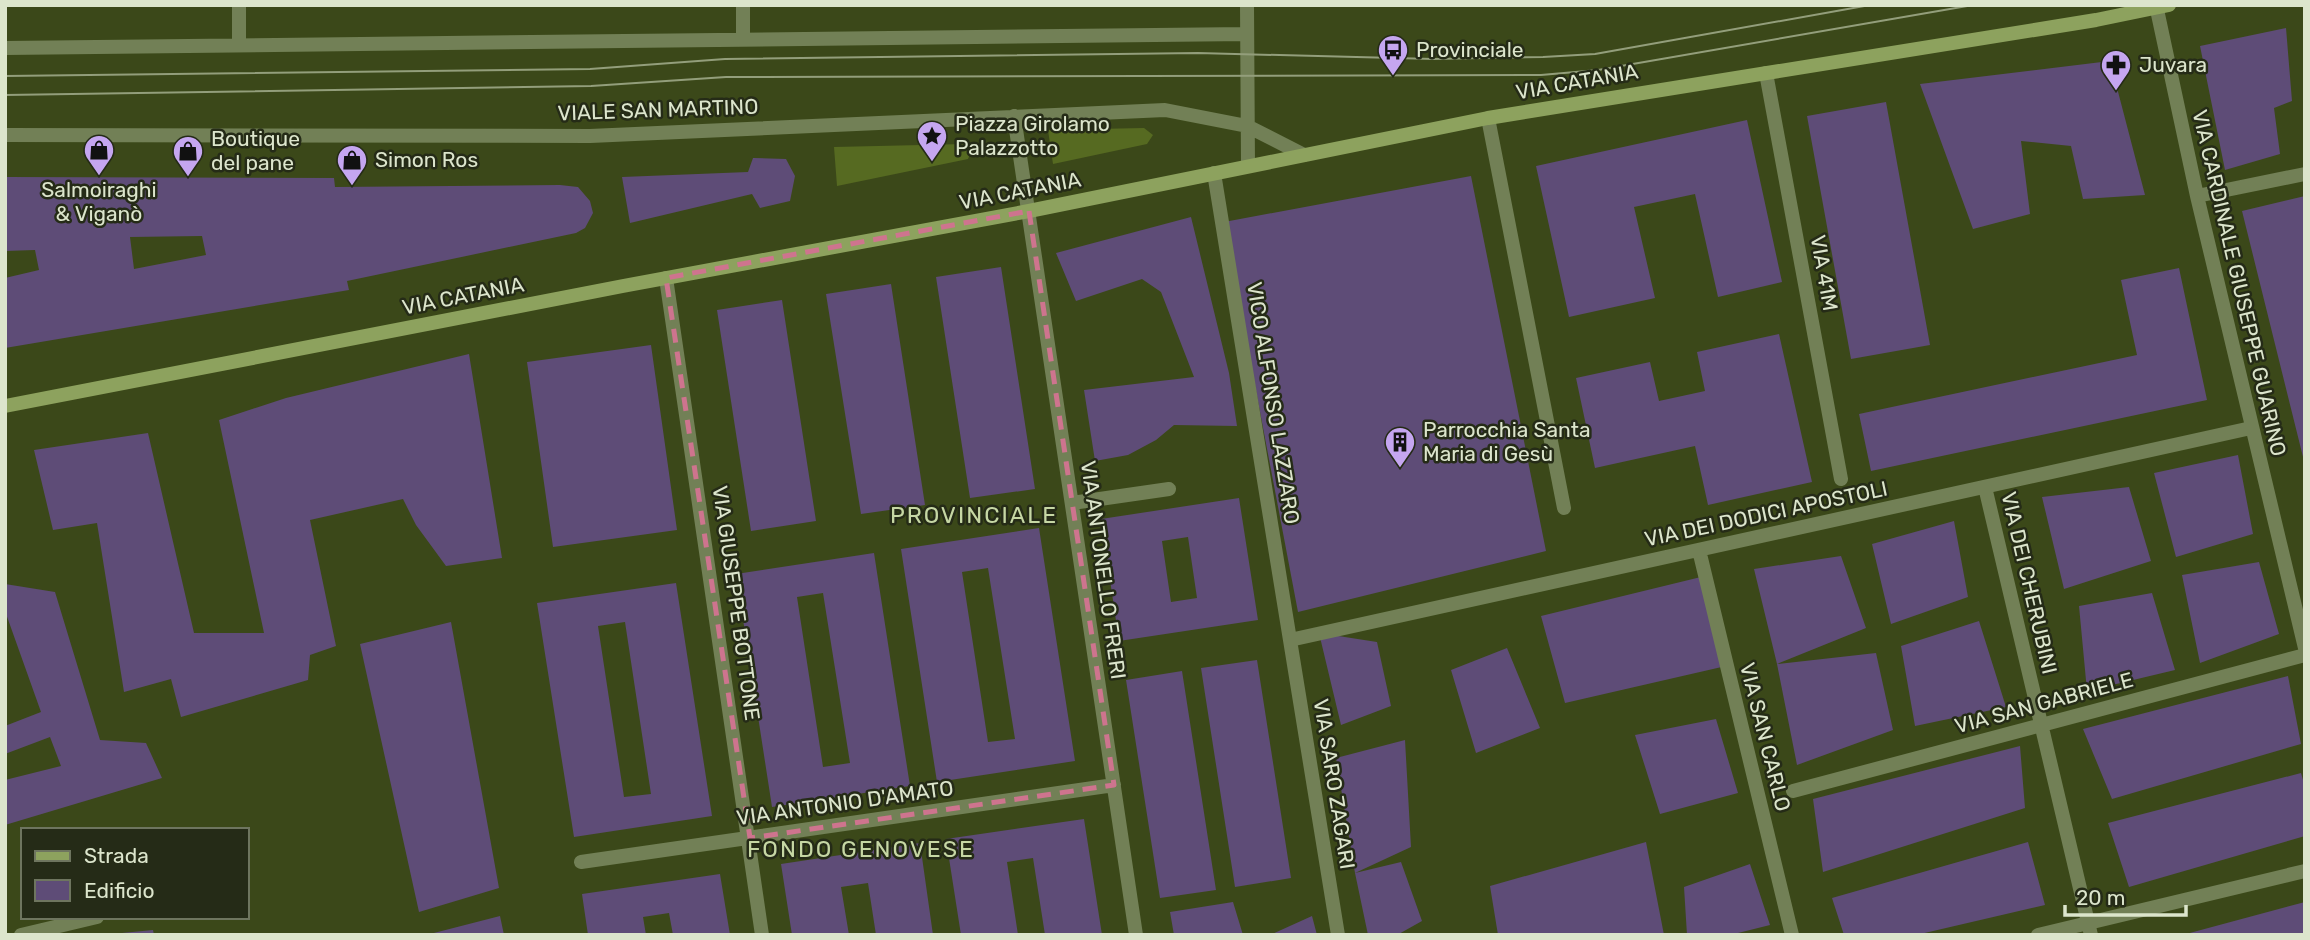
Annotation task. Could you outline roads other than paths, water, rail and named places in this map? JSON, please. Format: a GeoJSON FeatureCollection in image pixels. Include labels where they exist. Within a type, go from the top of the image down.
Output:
{"type":"FeatureCollection","features":[{"type":"Feature","properties":{"kind":"main road","name":"VIA CATANIA"},"geometry":{"type":"LineString","coordinates":[[5,406],[1029,211],[1489,118],[2160,6]]}},
{"type":"Feature","properties":{"kind":"street"},"geometry":{"type":"LineString","coordinates":[[239,5],[239,45]]}},
{"type":"Feature","properties":{"kind":"street"},"geometry":{"type":"LineString","coordinates":[[743,5],[743,38]]}},
{"type":"Feature","properties":{"kind":"street"},"geometry":{"type":"LineString","coordinates":[[1247,5],[1248,166]]}},
{"type":"Feature","properties":{"kind":"street","name":"VIA CARDINALE GIUSEPPE GUARINO"},"geometry":{"type":"LineString","coordinates":[[2160,6],[2197,196],[2305,648]]}},
{"type":"Feature","properties":{"kind":"street"},"geometry":{"type":"LineString","coordinates":[[5,48],[1248,34]]}},
{"type":"Feature","properties":{"kind":"street","name":"VIA 41M"},"geometry":{"type":"LineString","coordinates":[[1766,73],[1841,479]]}},
{"type":"Feature","properties":{"kind":"street","name":"VIALE SAN MARTINO"},"geometry":{"type":"LineString","coordinates":[[5,135],[590,136],[1165,110],[1247,126],[1304,155]]}},
{"type":"Feature","properties":{"kind":"street","name":"VIA ANTONELLO FRERI"},"geometry":{"type":"LineString","coordinates":[[1014,116],[1136,935]]}},
{"type":"Feature","properties":{"kind":"street"},"geometry":{"type":"LineString","coordinates":[[1489,118],[1564,508]]}},
{"type":"Feature","properties":{"kind":"street","name":"VICO ALFONSO LAZZARO"},"geometry":{"type":"LineString","coordinates":[[1214,173],[1290,640]]}},
{"type":"Feature","properties":{"kind":"street"},"geometry":{"type":"LineString","coordinates":[[2197,196],[2305,174]]}},
{"type":"Feature","properties":{"kind":"street","name":"VIA GIUSEPPE BOTTONE"},"geometry":{"type":"LineString","coordinates":[[666,278],[750,838],[762,935]]}},
{"type":"Feature","properties":{"kind":"street","name":"VIA DEI DODICI APOSTOLI"},"geometry":{"type":"LineString","coordinates":[[1290,640],[2251,428]]}},
{"type":"Feature","properties":{"kind":"street","name":"VIA DEI CHERUBINI"},"geometry":{"type":"LineString","coordinates":[[1985,487],[2090,929]]}},
{"type":"Feature","properties":{"kind":"street"},"geometry":{"type":"LineString","coordinates":[[1072,503],[1169,489]]}},
{"type":"Feature","properties":{"kind":"street","name":"VIA SAN CARLO"},"geometry":{"type":"LineString","coordinates":[[1699,550],[1791,935]]}},
{"type":"Feature","properties":{"kind":"street","name":"VIA SARO ZAGARI"},"geometry":{"type":"LineString","coordinates":[[1290,640],[1338,935]]}},
{"type":"Feature","properties":{"kind":"street","name":"VIA SAN GABRIELE"},"geometry":{"type":"LineString","coordinates":[[1793,791],[2305,655]]}},
{"type":"Feature","properties":{"kind":"street","name":"VIA ANTONIO D'AMATO"},"geometry":{"type":"LineString","coordinates":[[581,862],[1114,785]]}},
{"type":"Feature","properties":{"kind":"street"},"geometry":{"type":"LineString","coordinates":[[2038,935],[2090,929],[2305,871]]}},
{"type":"Feature","properties":{"kind":"street"},"geometry":{"type":"LineString","coordinates":[[21,935],[89,919]]}},
{"type":"Feature","properties":{"kind":"tram line"},"geometry":{"type":"LineString","coordinates":[[5,76],[590,69],[725,59],[1198,53],[1433,59],[1543,57],[1595,54],[1870,5]]}},
{"type":"Feature","properties":{"kind":"tram line"},"geometry":{"type":"LineString","coordinates":[[5,95],[591,86],[726,77],[1541,75],[1598,70],[1973,5]]}},
{"type":"Feature","properties":{"kind":"place","name":"Provinciale"},"geometry":{"type":"Point","coordinates":[1393,77]}},
{"type":"Feature","properties":{"kind":"place","name":"Juvara"},"geometry":{"type":"Point","coordinates":[2116,92]}},
{"type":"Feature","properties":{"kind":"place","name":"Piazza Girolamo Palazzotto"},"geometry":{"type":"Point","coordinates":[932,163]}},
{"type":"Feature","properties":{"kind":"place","name":"Salmoiraghi & Viganò"},"geometry":{"type":"Point","coordinates":[99,177]}},
{"type":"Feature","properties":{"kind":"place","name":"Boutique del pane"},"geometry":{"type":"Point","coordinates":[188,178]}},
{"type":"Feature","properties":{"kind":"place","name":"Simon Ros"},"geometry":{"type":"Point","coordinates":[352,187]}},
{"type":"Feature","properties":{"kind":"place","name":"Parrocchia Santa Maria di Gesù"},"geometry":{"type":"Point","coordinates":[1400,469]}},
{"type":"Feature","properties":{"kind":"district","name":"PROVINCIALE"},"geometry":{"type":"Point","coordinates":[974,515]}},
{"type":"Feature","properties":{"kind":"district","name":"FONDO GENOVESE"},"geometry":{"type":"Point","coordinates":[861,849]}}]}
